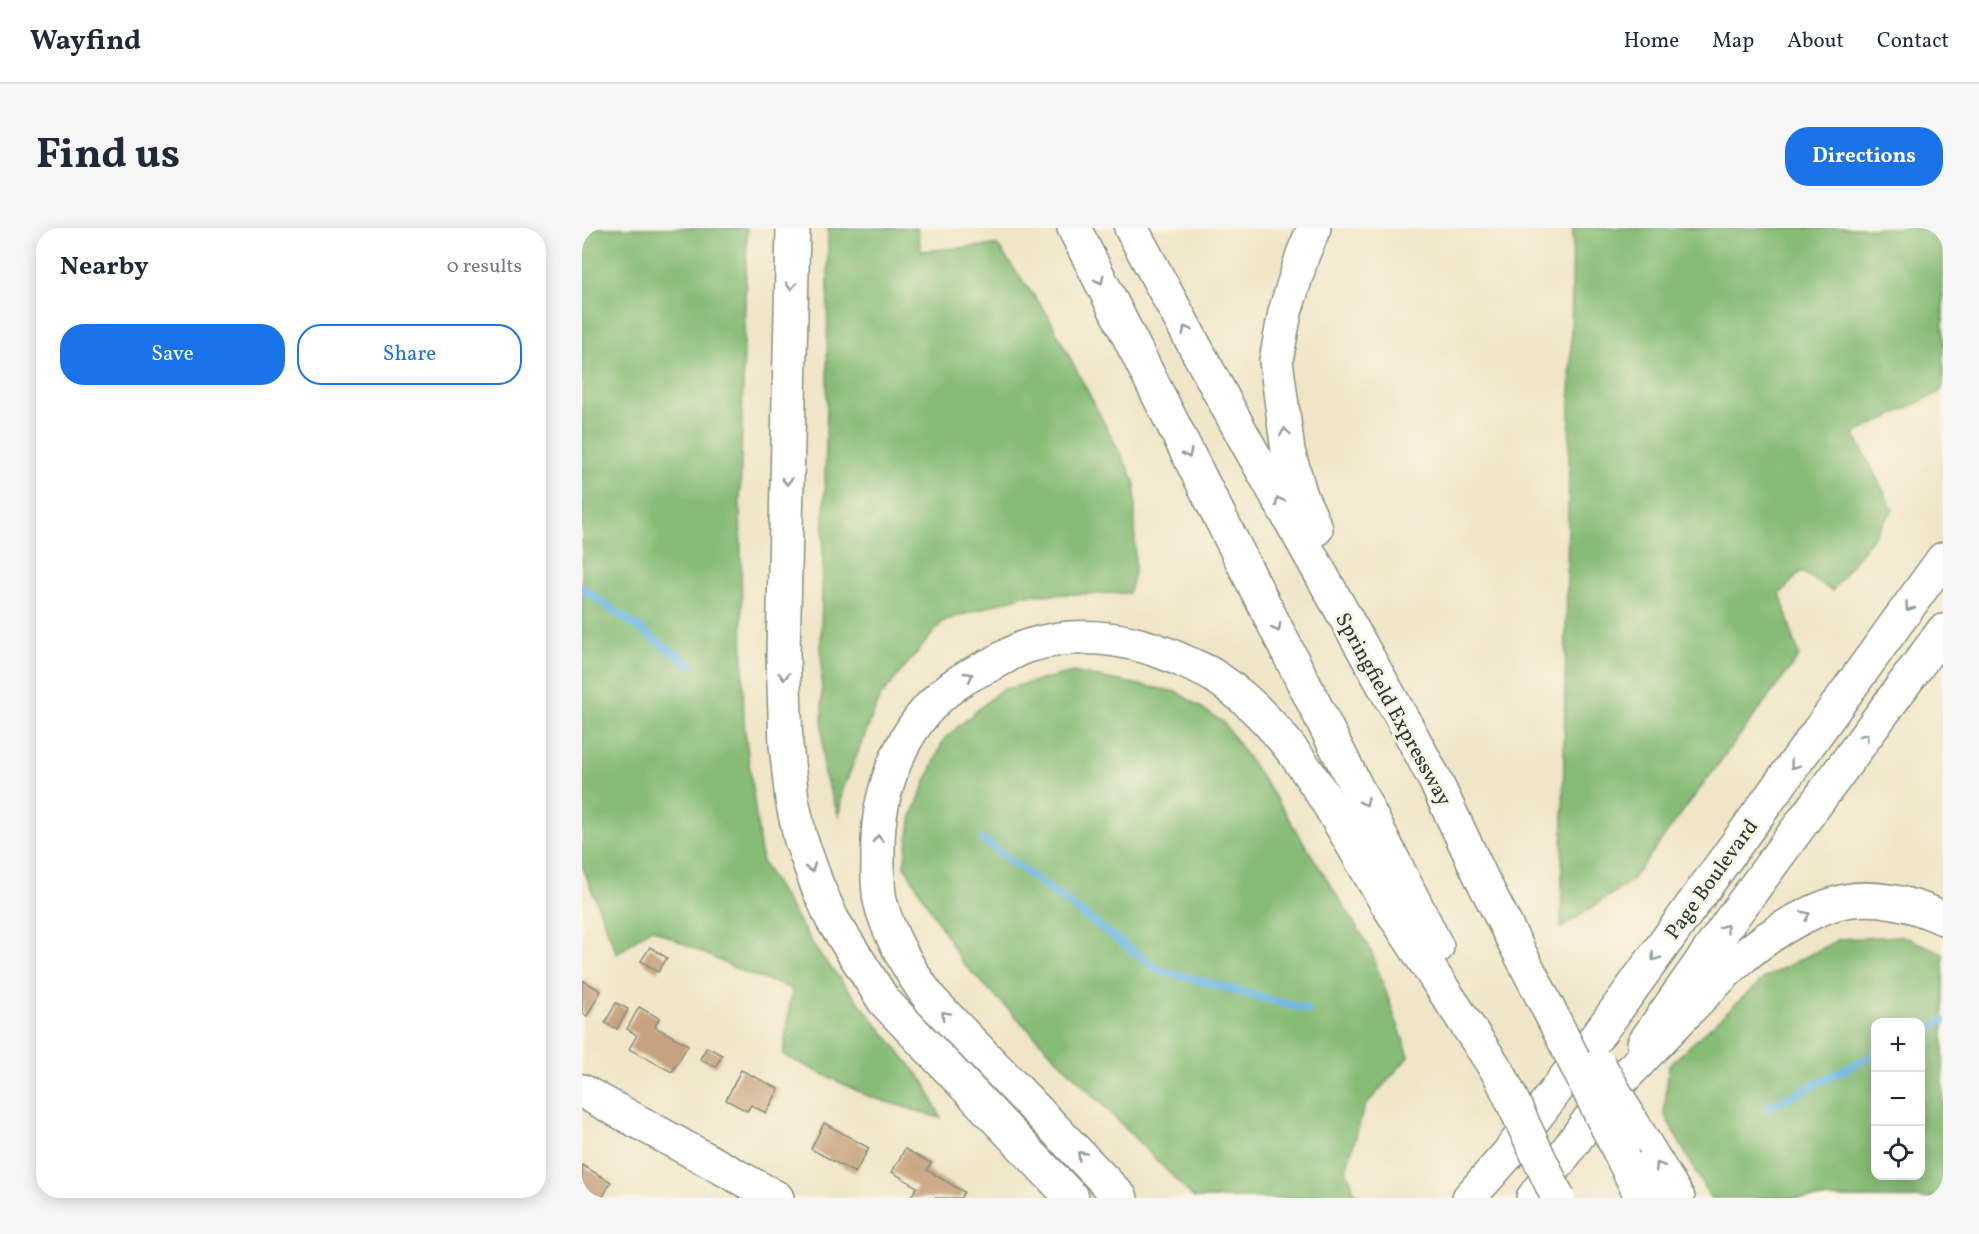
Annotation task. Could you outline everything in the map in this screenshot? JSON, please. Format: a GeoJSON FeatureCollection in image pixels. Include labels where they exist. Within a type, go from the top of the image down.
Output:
{"type":"FeatureCollection","features":[{"type":"Feature","properties":{"kind":"main road"},"geometry":{"type":"LineString","coordinates":[[793,228],[783,654],[786,745],[792,800],[800,837],[832,919],[884,1001],[1072,1198]]}},
{"type":"Feature","properties":{"kind":"main road"},"geometry":{"type":"LineString","coordinates":[[1074,228],[1318,709],[1500,1075],[1558,1198]]}},
{"type":"Feature","properties":{"kind":"main road","name":"Springfield Expressway"},"geometry":{"type":"LineString","coordinates":[[1131,228],[1246,441],[1392,700],[1444,797],[1481,877],[1558,1009],[1632,1147],[1642,1198]]}},
{"type":"Feature","properties":{"kind":"main road"},"geometry":{"type":"LineString","coordinates":[[1314,228],[1297,270],[1277,349],[1278,384],[1288,451],[1301,496],[1392,700]]}},
{"type":"Feature","properties":{"kind":"main road","name":"Page Boulevard"},"geometry":{"type":"LineString","coordinates":[[1479,1198],[1507,1155],[1606,1024],[1943,559]]}},
{"type":"Feature","properties":{"kind":"main road","name":"Page Boulevard"},"geometry":{"type":"LineString","coordinates":[[1533,1198],[1732,918],[1943,631]]}},
{"type":"Feature","properties":{"kind":"main road"},"geometry":{"type":"LineString","coordinates":[[1121,1198],[931,1000],[898,946],[880,899],[877,840],[880,813],[892,771],[905,743],[927,711],[952,686],[1024,647],[1051,641],[1090,638],[1143,644],[1207,672],[1242,697],[1305,766],[1390,908],[1500,1075]]}},
{"type":"Feature","properties":{"kind":"main road"},"geometry":{"type":"LineString","coordinates":[[1608,1094],[1733,964],[1757,945],[1794,922],[1840,902],[1860,900],[1899,903],[1926,910],[1943,918]]}},
{"type":"Feature","properties":{"kind":"main road"},"geometry":{"type":"LineString","coordinates":[[582,1091],[777,1198]]}},
{"type":"Feature","properties":{"kind":"main road"},"geometry":{"type":"LineString","coordinates":[[1632,1147],[1678,1198]]}},
{"type":"Feature","properties":{"kind":"main road"},"geometry":{"type":"LineString","coordinates":[[1469,1198],[1507,1155]]}},
{"type":"Feature","properties":{"kind":"green space"},"geometry":{"type":"Polygon","coordinates":[[[582,228],[747,228],[740,500],[744,724],[762,862],[817,951],[925,1083],[941,1118],[870,1097],[783,1055],[792,989],[741,971],[651,928],[617,954],[582,865],[582,228]]]}},
{"type":"Feature","properties":{"kind":"green space"},"geometry":{"type":"Polygon","coordinates":[[[828,228],[917,228],[921,251],[997,245],[1047,314],[1135,482],[1135,569],[1129,593],[1024,595],[943,621],[880,697],[842,792],[839,817],[823,770],[821,633],[827,401],[828,228]]]}},
{"type":"Feature","properties":{"kind":"green space"},"geometry":{"type":"Polygon","coordinates":[[[1573,228],[1943,228],[1943,386],[1940,392],[1854,434],[1893,510],[1832,591],[1801,571],[1780,594],[1799,656],[1631,881],[1561,928],[1573,228]]]}},
{"type":"Feature","properties":{"kind":"green space"},"geometry":{"type":"Polygon","coordinates":[[[1072,672],[1177,692],[1223,722],[1277,800],[1370,948],[1409,1056],[1365,1106],[1346,1169],[1357,1198],[1194,1198],[962,962],[904,865],[912,815],[944,739],[1001,690],[1072,672]]]}},
{"type":"Feature","properties":{"kind":"green space"},"geometry":{"type":"Polygon","coordinates":[[[1902,936],[1943,953],[1943,1198],[1710,1198],[1664,1114],[1669,1065],[1764,978],[1840,939],[1902,936]]]}},
{"type":"Feature","properties":{"kind":"building"},"geometry":{"type":"Polygon","coordinates":[[[650,947],[667,958],[658,972],[641,961],[650,947]]]}},
{"type":"Feature","properties":{"kind":"building"},"geometry":{"type":"Polygon","coordinates":[[[582,980],[601,991],[587,1016],[582,1013],[582,980]]]}},
{"type":"Feature","properties":{"kind":"building"},"geometry":{"type":"Polygon","coordinates":[[[616,1003],[628,1009],[617,1029],[605,1023],[616,1003]]]}},
{"type":"Feature","properties":{"kind":"building"},"geometry":{"type":"Polygon","coordinates":[[[639,1007],[659,1018],[655,1027],[688,1045],[672,1072],[629,1049],[637,1035],[627,1029],[639,1007]]]}},
{"type":"Feature","properties":{"kind":"building"},"geometry":{"type":"Polygon","coordinates":[[[707,1047],[722,1055],[716,1067],[700,1059],[707,1047]]]}},
{"type":"Feature","properties":{"kind":"building"},"geometry":{"type":"Polygon","coordinates":[[[741,1070],[779,1089],[766,1113],[751,1105],[747,1111],[726,1100],[741,1070]]]}},
{"type":"Feature","properties":{"kind":"building"},"geometry":{"type":"Polygon","coordinates":[[[824,1123],[869,1148],[855,1173],[811,1149],[824,1123]]]}},
{"type":"Feature","properties":{"kind":"building"},"geometry":{"type":"Polygon","coordinates":[[[905,1149],[931,1163],[927,1170],[964,1192],[961,1198],[910,1198],[917,1187],[892,1172],[905,1149]]]}},
{"type":"Feature","properties":{"kind":"building"},"geometry":{"type":"Polygon","coordinates":[[[582,1165],[611,1182],[602,1198],[582,1197],[582,1165]]]}},
{"type":"Feature","properties":{"kind":"waterway"},"geometry":{"type":"LineString","coordinates":[[582,588],[691,665]]}},
{"type":"Feature","properties":{"kind":"waterway"},"geometry":{"type":"LineString","coordinates":[[983,840],[1157,969],[1308,1010]]}},
{"type":"Feature","properties":{"kind":"waterway"},"geometry":{"type":"LineString","coordinates":[[1925,1030],[1943,1021]]}},
{"type":"Feature","properties":{"kind":"waterway"},"geometry":{"type":"LineString","coordinates":[[1767,1108],[1871,1056]]}}]}
